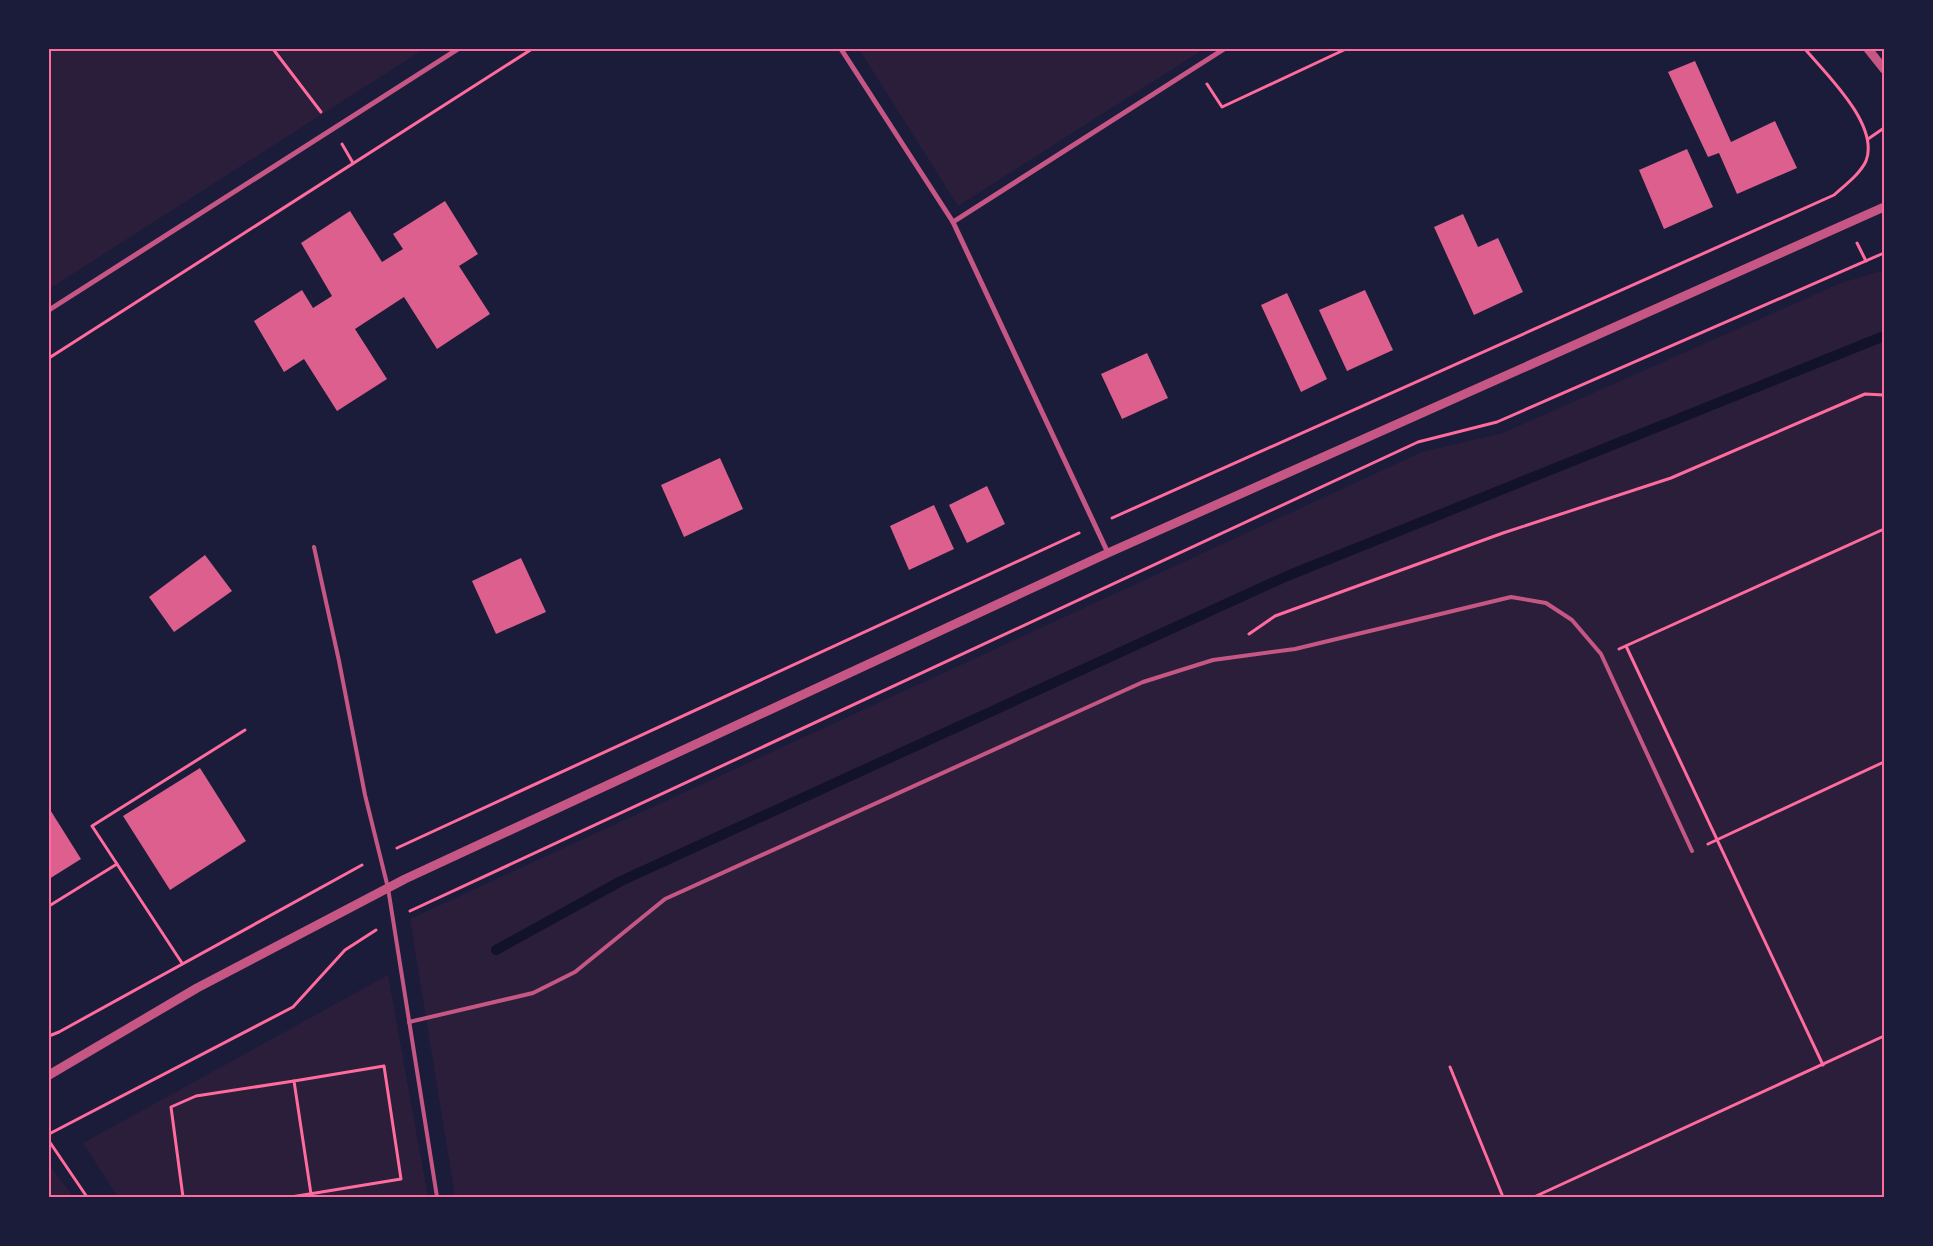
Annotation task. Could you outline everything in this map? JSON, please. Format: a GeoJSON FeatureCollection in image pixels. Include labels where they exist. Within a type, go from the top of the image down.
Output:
{"type":"FeatureCollection","features":[{"type":"Feature","properties":{"kind":"street"},"geometry":{"type":"LineString","coordinates":[[49,310],[458,49]]}},
{"type":"Feature","properties":{"kind":"street"},"geometry":{"type":"LineString","coordinates":[[841,49],[953,222],[1108,553]]}},
{"type":"Feature","properties":{"kind":"street"},"geometry":{"type":"LineString","coordinates":[[953,222],[1224,49]]}},
{"type":"Feature","properties":{"kind":"street"},"geometry":{"type":"LineString","coordinates":[[1868,49],[1884,68]]}},
{"type":"Feature","properties":{"kind":"street"},"geometry":{"type":"LineString","coordinates":[[49,1075],[197,988],[388,888],[1108,553],[1884,207]]}},
{"type":"Feature","properties":{"kind":"lane"},"geometry":{"type":"LineString","coordinates":[[314,547],[365,795],[394,918],[437,1197]]}},
{"type":"Feature","properties":{"kind":"lane"},"geometry":{"type":"LineString","coordinates":[[409,1022],[533,993],[574,972],[665,899],[1143,682],[1213,660],[1295,649],[1511,597],[1546,603],[1572,620],[1601,654],[1692,851]]}},
{"type":"Feature","properties":{"kind":"path"},"geometry":{"type":"LineString","coordinates":[[273,49],[333,128],[353,163]]}},
{"type":"Feature","properties":{"kind":"path"},"geometry":{"type":"LineString","coordinates":[[49,358],[532,49]]}},
{"type":"Feature","properties":{"kind":"path"},"geometry":{"type":"LineString","coordinates":[[1196,67],[1222,107],[1346,49]]}},
{"type":"Feature","properties":{"kind":"path"},"geometry":{"type":"LineString","coordinates":[[49,1036],[380,855],[1096,526],[1834,195],[1857,174],[1866,162],[1869,148],[1868,139],[1854,108],[1805,49]]}},
{"type":"Feature","properties":{"kind":"path"},"geometry":{"type":"LineString","coordinates":[[1868,139],[1884,128]]}},
{"type":"Feature","properties":{"kind":"path"},"geometry":{"type":"LineString","coordinates":[[49,1134],[293,1007],[345,950],[394,918],[1418,442],[1497,422],[1884,253]]}},
{"type":"Feature","properties":{"kind":"path"},"geometry":{"type":"LineString","coordinates":[[1244,638],[1275,616],[1503,533],[1671,478],[1864,394],[1884,395]]}},
{"type":"Feature","properties":{"kind":"path"},"geometry":{"type":"LineString","coordinates":[[1620,649],[1884,529]]}},
{"type":"Feature","properties":{"kind":"path"},"geometry":{"type":"LineString","coordinates":[[1626,646],[1823,1065]]}},
{"type":"Feature","properties":{"kind":"path"},"geometry":{"type":"LineString","coordinates":[[182,963],[92,826],[245,730]]}},
{"type":"Feature","properties":{"kind":"path"},"geometry":{"type":"LineString","coordinates":[[1711,843],[1884,762]]}},
{"type":"Feature","properties":{"kind":"path"},"geometry":{"type":"LineString","coordinates":[[49,906],[116,864]]}},
{"type":"Feature","properties":{"kind":"path"},"geometry":{"type":"LineString","coordinates":[[1534,1197],[1884,1036]]}},
{"type":"Feature","properties":{"kind":"path"},"geometry":{"type":"LineString","coordinates":[[183,1197],[172,1108],[196,1096],[384,1066],[401,1180],[291,1197]]}},
{"type":"Feature","properties":{"kind":"path"},"geometry":{"type":"LineString","coordinates":[[1450,1067],[1503,1197]]}},
{"type":"Feature","properties":{"kind":"path"},"geometry":{"type":"LineString","coordinates":[[294,1081],[311,1194]]}},
{"type":"Feature","properties":{"kind":"path"},"geometry":{"type":"LineString","coordinates":[[49,1141],[87,1197]]}},
{"type":"Feature","properties":{"kind":"shaded area"},"geometry":{"type":"Polygon","coordinates":[[[49,49],[424,49],[49,289],[49,49]]]}},
{"type":"Feature","properties":{"kind":"shaded area"},"geometry":{"type":"Polygon","coordinates":[[[859,49],[1204,49],[958,206],[859,49]]]}},
{"type":"Feature","properties":{"kind":"shaded area"},"geometry":{"type":"Polygon","coordinates":[[[1884,270],[1884,1197],[455,1197],[410,919],[1422,452],[1503,433],[1841,283],[1884,270]]]}},
{"type":"Feature","properties":{"kind":"shaded area"},"geometry":{"type":"Polygon","coordinates":[[[388,975],[428,1197],[118,1197],[83,1143],[388,975]]]}},
{"type":"Feature","properties":{"kind":"shaded area"},"geometry":{"type":"Polygon","coordinates":[[[49,1167],[53,1170],[74,1197],[49,1197],[49,1167]]]}},
{"type":"Feature","properties":{"kind":"building"},"geometry":{"type":"Polygon","coordinates":[[[1695,61],[1731,142],[1775,121],[1797,168],[1737,194],[1719,153],[1708,157],[1668,72],[1695,61]]]}},
{"type":"Feature","properties":{"kind":"building"},"geometry":{"type":"Polygon","coordinates":[[[1687,149],[1713,207],[1664,229],[1639,170],[1687,149]]]}},
{"type":"Feature","properties":{"kind":"building"},"geometry":{"type":"Polygon","coordinates":[[[445,201],[478,254],[459,266],[490,314],[437,349],[404,297],[355,329],[387,379],[337,411],[304,359],[284,372],[254,321],[302,290],[313,308],[332,296],[301,243],[350,211],[382,262],[403,249],[393,234],[445,201]]]}},
{"type":"Feature","properties":{"kind":"building"},"geometry":{"type":"Polygon","coordinates":[[[1463,214],[1478,247],[1498,238],[1523,292],[1474,315],[1434,227],[1463,214]]]}},
{"type":"Feature","properties":{"kind":"building"},"geometry":{"type":"Polygon","coordinates":[[[1365,290],[1393,350],[1347,371],[1319,310],[1365,290]]]}},
{"type":"Feature","properties":{"kind":"building"},"geometry":{"type":"Polygon","coordinates":[[[1287,293],[1327,379],[1301,392],[1261,305],[1287,293]]]}},
{"type":"Feature","properties":{"kind":"building"},"geometry":{"type":"Polygon","coordinates":[[[1147,353],[1168,398],[1122,419],[1101,374],[1147,353]]]}},
{"type":"Feature","properties":{"kind":"building"},"geometry":{"type":"Polygon","coordinates":[[[720,458],[743,509],[684,537],[661,485],[720,458]]]}},
{"type":"Feature","properties":{"kind":"building"},"geometry":{"type":"Polygon","coordinates":[[[987,486],[1005,524],[967,543],[949,505],[987,486]]]}},
{"type":"Feature","properties":{"kind":"building"},"geometry":{"type":"Polygon","coordinates":[[[934,505],[954,549],[909,570],[890,526],[934,505]]]}},
{"type":"Feature","properties":{"kind":"building"},"geometry":{"type":"Polygon","coordinates":[[[205,555],[232,591],[174,632],[149,597],[205,555]]]}},
{"type":"Feature","properties":{"kind":"building"},"geometry":{"type":"Polygon","coordinates":[[[521,558],[546,612],[496,634],[472,581],[521,558]]]}},
{"type":"Feature","properties":{"kind":"building"},"geometry":{"type":"Polygon","coordinates":[[[200,768],[246,841],[170,890],[123,816],[200,768]]]}},
{"type":"Feature","properties":{"kind":"building"},"geometry":{"type":"Polygon","coordinates":[[[49,808],[81,859],[49,879],[49,808]]]}},
{"type":"Feature","properties":{"kind":"waterway"},"geometry":{"type":"LineString","coordinates":[[496,950],[621,881],[1287,576],[1884,336]]}}]}
